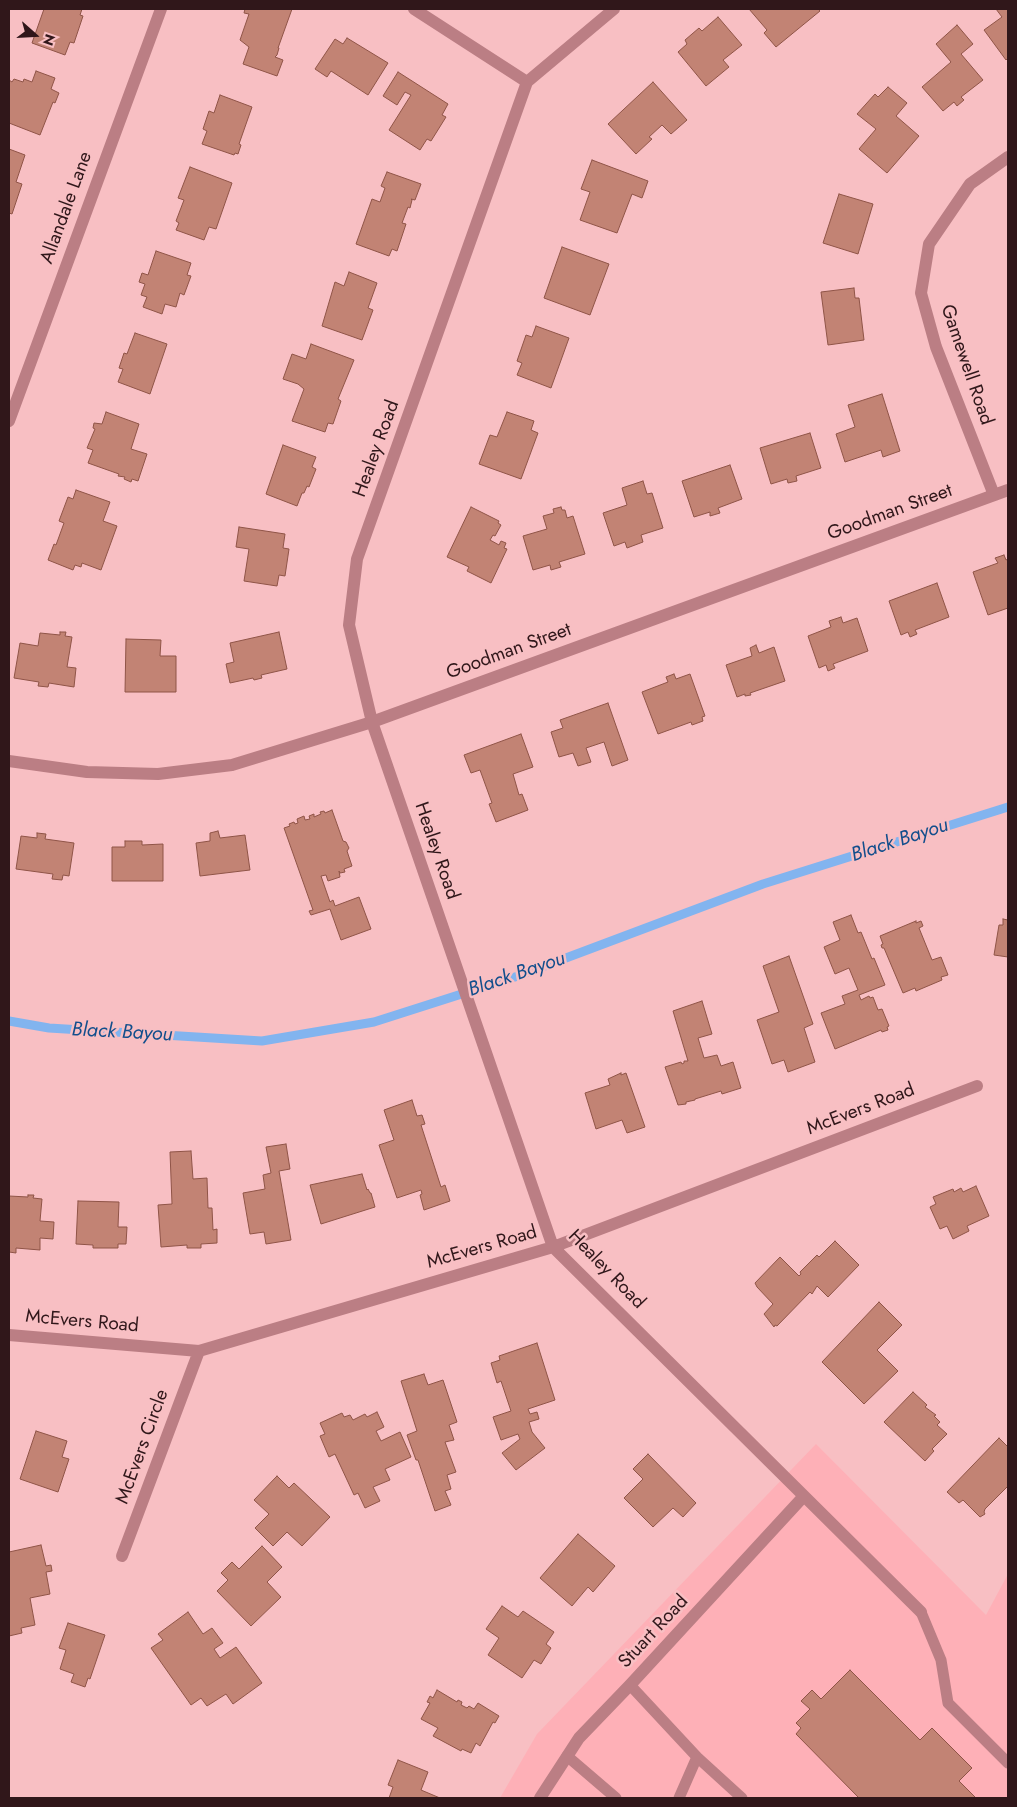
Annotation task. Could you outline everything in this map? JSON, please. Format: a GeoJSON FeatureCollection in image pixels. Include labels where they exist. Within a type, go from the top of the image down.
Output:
{"type":"FeatureCollection","features":[{"type":"Feature","properties":{"kind":"street","name":"Allandale Lane"},"geometry":{"type":"LineString","coordinates":[[9,421],[161,9]]}},
{"type":"Feature","properties":{"kind":"street"},"geometry":{"type":"LineString","coordinates":[[414,9],[527,82],[614,9]]}},
{"type":"Feature","properties":{"kind":"street","name":"Healey Road"},"geometry":{"type":"LineString","coordinates":[[527,82],[357,559],[349,625],[372,722],[553,1247],[921,1612]]}},
{"type":"Feature","properties":{"kind":"street","name":"Gamewell Road"},"geometry":{"type":"LineString","coordinates":[[994,495],[936,347],[921,293],[929,244],[970,184],[1008,157]]}},
{"type":"Feature","properties":{"kind":"street","name":"Goodman Street"},"geometry":{"type":"LineString","coordinates":[[9,761],[87,772],[158,774],[232,765],[372,722],[1008,490]]}},
{"type":"Feature","properties":{"kind":"street","name":"McEvers Road"},"geometry":{"type":"LineString","coordinates":[[9,1334],[199,1351],[553,1247],[976,1086]]}},
{"type":"Feature","properties":{"kind":"street","name":"McEvers Circle"},"geometry":{"type":"LineString","coordinates":[[122,1556],[199,1351]]}},
{"type":"Feature","properties":{"kind":"street","name":"Stuart Road"},"geometry":{"type":"LineString","coordinates":[[540,1798],[579,1738],[804,1496]]}},
{"type":"Feature","properties":{"kind":"lane"},"geometry":{"type":"LineString","coordinates":[[921,1612],[941,1660],[948,1702],[1008,1763]]}},
{"type":"Feature","properties":{"kind":"lane"},"geometry":{"type":"LineString","coordinates":[[630,1685],[697,1757],[742,1798]]}},
{"type":"Feature","properties":{"kind":"lane"},"geometry":{"type":"LineString","coordinates":[[567,1756],[616,1798]]}},
{"type":"Feature","properties":{"kind":"lane"},"geometry":{"type":"LineString","coordinates":[[679,1798],[697,1757]]}},
{"type":"Feature","properties":{"kind":"shaded area"},"geometry":{"type":"Polygon","coordinates":[[[816,1444],[986,1615],[1008,1574],[1008,1798],[500,1798],[537,1734],[816,1444]]]}},
{"type":"Feature","properties":{"kind":"building"},"geometry":{"type":"Polygon","coordinates":[[[44,9],[82,9],[80,15],[83,16],[74,43],[70,42],[65,55],[32,43],[44,9]]]}},
{"type":"Feature","properties":{"kind":"building"},"geometry":{"type":"Polygon","coordinates":[[[245,9],[292,9],[275,57],[283,60],[277,76],[243,64],[249,47],[240,40],[249,14],[244,13],[245,9]]]}},
{"type":"Feature","properties":{"kind":"building"},"geometry":{"type":"Polygon","coordinates":[[[749,9],[818,9],[820,11],[776,47],[764,33],[767,30],[749,9]]]}},
{"type":"Feature","properties":{"kind":"building"},"geometry":{"type":"Polygon","coordinates":[[[996,9],[1008,9],[1008,58],[1006,60],[984,30],[1002,17],[996,9]]]}},
{"type":"Feature","properties":{"kind":"building"},"geometry":{"type":"Polygon","coordinates":[[[718,17],[742,45],[723,60],[729,67],[706,86],[678,52],[687,44],[685,40],[699,28],[702,31],[718,17]]]}},
{"type":"Feature","properties":{"kind":"building"},"geometry":{"type":"Polygon","coordinates":[[[957,25],[973,44],[961,54],[983,80],[961,97],[964,100],[957,106],[954,102],[943,111],[922,87],[951,62],[936,44],[957,25]]]}},
{"type":"Feature","properties":{"kind":"building"},"geometry":{"type":"Polygon","coordinates":[[[347,38],[388,63],[368,95],[331,71],[327,77],[315,69],[335,39],[343,44],[347,38]]]}},
{"type":"Feature","properties":{"kind":"building"},"geometry":{"type":"Polygon","coordinates":[[[36,71],[55,78],[51,89],[59,93],[55,103],[53,102],[40,135],[9,123],[9,80],[12,82],[14,79],[23,82],[24,79],[32,82],[36,71]]]}},
{"type":"Feature","properties":{"kind":"building"},"geometry":{"type":"Polygon","coordinates":[[[398,72],[448,104],[442,115],[446,117],[431,141],[427,139],[420,150],[389,130],[411,95],[405,92],[397,105],[383,96],[398,72]]]}},
{"type":"Feature","properties":{"kind":"building"},"geometry":{"type":"Polygon","coordinates":[[[653,82],[687,120],[671,134],[662,125],[649,137],[652,139],[636,154],[608,124],[653,82]]]}},
{"type":"Feature","properties":{"kind":"building"},"geometry":{"type":"Polygon","coordinates":[[[888,87],[907,103],[896,116],[919,136],[887,173],[859,149],[876,129],[857,114],[875,94],[878,97],[888,87]]]}},
{"type":"Feature","properties":{"kind":"building"},"geometry":{"type":"Polygon","coordinates":[[[220,95],[252,107],[239,144],[241,145],[238,154],[235,153],[234,155],[202,144],[207,131],[203,129],[209,111],[214,113],[220,95]]]}},
{"type":"Feature","properties":{"kind":"building"},"geometry":{"type":"Polygon","coordinates":[[[9,149],[25,155],[16,182],[22,184],[12,214],[9,213],[9,149]]]}},
{"type":"Feature","properties":{"kind":"building"},"geometry":{"type":"Polygon","coordinates":[[[592,160],[648,181],[642,198],[632,194],[617,233],[580,220],[590,192],[581,189],[592,160]]]}},
{"type":"Feature","properties":{"kind":"building"},"geometry":{"type":"Polygon","coordinates":[[[190,167],[232,183],[216,229],[209,227],[204,240],[176,230],[179,223],[176,221],[184,200],[178,198],[190,167]]]}},
{"type":"Feature","properties":{"kind":"building"},"geometry":{"type":"Polygon","coordinates":[[[387,172],[421,184],[415,200],[411,199],[410,208],[408,207],[402,223],[406,224],[397,251],[392,249],[389,256],[356,244],[372,199],[380,202],[385,188],[381,186],[387,172]]]}},
{"type":"Feature","properties":{"kind":"building"},"geometry":{"type":"Polygon","coordinates":[[[839,194],[873,204],[858,254],[823,243],[839,194]]]}},
{"type":"Feature","properties":{"kind":"building"},"geometry":{"type":"Polygon","coordinates":[[[562,247],[609,264],[590,315],[544,298],[562,247]]]}},
{"type":"Feature","properties":{"kind":"building"},"geometry":{"type":"Polygon","coordinates":[[[156,251],[191,263],[187,275],[191,276],[184,295],[180,293],[176,307],[165,304],[162,314],[143,307],[147,297],[141,295],[145,284],[139,282],[142,273],[148,275],[156,251]]]}},
{"type":"Feature","properties":{"kind":"building"},"geometry":{"type":"Polygon","coordinates":[[[349,272],[377,283],[368,308],[373,310],[362,340],[322,326],[335,282],[344,286],[349,272]]]}},
{"type":"Feature","properties":{"kind":"building"},"geometry":{"type":"Polygon","coordinates":[[[854,288],[855,298],[859,298],[864,340],[828,345],[821,292],[854,288]]]}},
{"type":"Feature","properties":{"kind":"building"},"geometry":{"type":"Polygon","coordinates":[[[536,326],[569,338],[551,388],[517,375],[522,363],[517,361],[526,335],[532,337],[536,326]]]}},
{"type":"Feature","properties":{"kind":"building"},"geometry":{"type":"Polygon","coordinates":[[[135,333],[167,344],[150,394],[118,382],[123,369],[119,368],[124,353],[127,354],[135,333]]]}},
{"type":"Feature","properties":{"kind":"building"},"geometry":{"type":"Polygon","coordinates":[[[311,344],[354,360],[338,399],[341,401],[333,424],[328,423],[325,432],[292,421],[304,389],[298,384],[283,379],[292,354],[306,359],[311,344]]]}},
{"type":"Feature","properties":{"kind":"building"},"geometry":{"type":"Polygon","coordinates":[[[882,394],[900,451],[883,457],[881,450],[845,462],[836,434],[855,427],[848,405],[882,394]]]}},
{"type":"Feature","properties":{"kind":"building"},"geometry":{"type":"Polygon","coordinates":[[[106,412],[139,424],[131,449],[147,454],[138,481],[132,479],[131,482],[124,479],[125,477],[118,476],[119,474],[88,463],[93,450],[87,448],[95,429],[93,428],[94,423],[102,424],[106,412]]]}},
{"type":"Feature","properties":{"kind":"building"},"geometry":{"type":"Polygon","coordinates":[[[507,412],[534,421],[531,430],[538,433],[521,479],[479,464],[490,435],[497,437],[507,412]]]}},
{"type":"Feature","properties":{"kind":"building"},"geometry":{"type":"Polygon","coordinates":[[[810,433],[821,468],[796,476],[797,481],[788,483],[787,479],[771,484],[760,448],[810,433]]]}},
{"type":"Feature","properties":{"kind":"building"},"geometry":{"type":"Polygon","coordinates":[[[283,445],[316,457],[312,467],[316,469],[309,487],[307,486],[304,493],[302,493],[297,506],[266,494],[283,445]]]}},
{"type":"Feature","properties":{"kind":"building"},"geometry":{"type":"Polygon","coordinates":[[[730,465],[742,499],[718,508],[720,513],[710,516],[710,512],[694,517],[682,481],[730,465]]]}},
{"type":"Feature","properties":{"kind":"building"},"geometry":{"type":"Polygon","coordinates":[[[643,481],[647,494],[652,493],[663,528],[641,535],[643,542],[627,548],[625,542],[614,546],[603,513],[627,505],[622,488],[643,481]]]}},
{"type":"Feature","properties":{"kind":"building"},"geometry":{"type":"Polygon","coordinates":[[[76,490],[110,502],[103,521],[117,526],[101,570],[82,563],[81,567],[75,565],[73,570],[48,560],[64,523],[59,521],[68,497],[73,499],[76,490]]]}},
{"type":"Feature","properties":{"kind":"building"},"geometry":{"type":"Polygon","coordinates":[[[471,507],[499,521],[498,523],[501,525],[495,536],[493,535],[490,540],[499,545],[501,541],[506,543],[504,548],[507,549],[491,583],[467,571],[469,567],[447,557],[471,507]]]}},
{"type":"Feature","properties":{"kind":"building"},"geometry":{"type":"Polygon","coordinates":[[[561,507],[562,510],[565,510],[567,518],[573,516],[585,554],[559,562],[561,567],[551,570],[550,565],[533,570],[523,536],[547,529],[543,516],[554,513],[553,509],[561,507]]]}},
{"type":"Feature","properties":{"kind":"building"},"geometry":{"type":"Polygon","coordinates":[[[239,527],[285,534],[283,548],[289,549],[285,576],[279,575],[277,586],[244,581],[249,549],[236,547],[239,527]]]}},
{"type":"Feature","properties":{"kind":"building"},"geometry":{"type":"Polygon","coordinates":[[[1004,555],[1006,560],[1008,559],[1008,608],[988,615],[973,572],[998,563],[995,558],[1004,555]]]}},
{"type":"Feature","properties":{"kind":"building"},"geometry":{"type":"Polygon","coordinates":[[[937,583],[949,617],[915,630],[917,634],[910,637],[908,632],[901,635],[889,601],[937,583]]]}},
{"type":"Feature","properties":{"kind":"building"},"geometry":{"type":"Polygon","coordinates":[[[841,617],[843,623],[857,618],[868,651],[833,664],[835,668],[828,671],[826,665],[819,668],[808,636],[831,627],[829,621],[841,617]]]}},
{"type":"Feature","properties":{"kind":"building"},"geometry":{"type":"Polygon","coordinates":[[[60,632],[66,632],[65,636],[72,637],[67,667],[76,668],[74,687],[49,683],[48,687],[38,686],[39,682],[14,678],[20,643],[38,646],[40,633],[60,635],[60,632]]]}},
{"type":"Feature","properties":{"kind":"building"},"geometry":{"type":"Polygon","coordinates":[[[279,632],[287,669],[261,675],[262,678],[254,680],[253,678],[230,683],[226,664],[234,662],[230,643],[279,632]]]}},
{"type":"Feature","properties":{"kind":"building"},"geometry":{"type":"Polygon","coordinates":[[[126,639],[161,640],[160,656],[176,656],[176,692],[125,692],[126,639]]]}},
{"type":"Feature","properties":{"kind":"building"},"geometry":{"type":"Polygon","coordinates":[[[756,645],[759,653],[774,647],[785,681],[750,693],[751,695],[745,696],[745,694],[737,697],[726,665],[752,656],[750,648],[756,645]]]}},
{"type":"Feature","properties":{"kind":"building"},"geometry":{"type":"Polygon","coordinates":[[[674,674],[676,679],[690,674],[705,716],[702,717],[703,721],[692,725],[691,722],[658,734],[642,692],[668,682],[666,677],[674,674]]]}},
{"type":"Feature","properties":{"kind":"building"},"geometry":{"type":"Polygon","coordinates":[[[608,703],[628,760],[612,766],[604,742],[586,748],[591,762],[578,766],[573,753],[559,757],[551,732],[563,728],[560,720],[608,703]]]}},
{"type":"Feature","properties":{"kind":"building"},"geometry":{"type":"Polygon","coordinates":[[[521,734],[533,767],[513,774],[519,795],[522,794],[528,810],[496,822],[489,804],[492,803],[480,770],[471,773],[464,755],[521,734]]]}},
{"type":"Feature","properties":{"kind":"building"},"geometry":{"type":"Polygon","coordinates":[[[332,810],[343,841],[346,842],[349,848],[347,851],[352,866],[344,869],[345,872],[340,873],[339,871],[340,877],[328,881],[326,875],[321,876],[330,902],[333,900],[335,906],[359,897],[371,929],[341,940],[330,909],[311,915],[309,911],[313,910],[284,828],[294,822],[295,824],[298,823],[297,819],[304,816],[305,820],[310,819],[309,816],[314,814],[314,817],[321,814],[320,812],[324,811],[325,813],[332,810]]]}},
{"type":"Feature","properties":{"kind":"building"},"geometry":{"type":"Polygon","coordinates":[[[218,831],[220,838],[245,835],[250,870],[200,876],[196,843],[210,841],[210,833],[218,831]]]}},
{"type":"Feature","properties":{"kind":"building"},"geometry":{"type":"Polygon","coordinates":[[[37,833],[46,834],[45,839],[74,843],[69,876],[63,875],[62,880],[52,879],[53,874],[16,869],[21,836],[37,838],[37,833]]]}},
{"type":"Feature","properties":{"kind":"building"},"geometry":{"type":"Polygon","coordinates":[[[125,841],[142,841],[142,845],[163,844],[163,881],[112,881],[112,847],[125,847],[125,841]]]}},
{"type":"Feature","properties":{"kind":"building"},"geometry":{"type":"Polygon","coordinates":[[[851,915],[858,933],[861,932],[872,959],[874,958],[885,985],[859,995],[861,1000],[869,996],[870,998],[873,997],[878,1010],[882,1009],[889,1026],[887,1027],[888,1030],[882,1032],[881,1030],[835,1049],[821,1013],[845,1004],[842,996],[858,990],[849,968],[835,974],[824,947],[840,940],[833,922],[851,915]]]}},
{"type":"Feature","properties":{"kind":"building"},"geometry":{"type":"Polygon","coordinates":[[[1003,919],[1008,920],[1008,957],[994,955],[999,925],[1003,925],[1003,919]]]}},
{"type":"Feature","properties":{"kind":"building"},"geometry":{"type":"Polygon","coordinates":[[[916,921],[916,923],[921,921],[923,926],[919,928],[932,960],[941,957],[948,975],[941,977],[942,980],[916,991],[915,988],[903,993],[884,948],[882,948],[881,945],[883,944],[880,936],[916,921]]]}},
{"type":"Feature","properties":{"kind":"building"},"geometry":{"type":"Polygon","coordinates":[[[789,956],[813,1024],[804,1028],[815,1062],[788,1072],[784,1060],[772,1064],[757,1020],[779,1012],[763,966],[789,956]]]}},
{"type":"Feature","properties":{"kind":"building"},"geometry":{"type":"Polygon","coordinates":[[[702,1001],[712,1034],[698,1038],[704,1058],[717,1055],[721,1066],[733,1062],[741,1088],[722,1094],[721,1091],[686,1102],[686,1104],[678,1105],[665,1067],[688,1061],[673,1011],[702,1001]]]}},
{"type":"Feature","properties":{"kind":"building"},"geometry":{"type":"Polygon","coordinates":[[[621,1073],[621,1075],[626,1073],[645,1127],[627,1133],[622,1120],[596,1129],[585,1093],[610,1085],[608,1079],[621,1073]]]}},
{"type":"Feature","properties":{"kind":"building"},"geometry":{"type":"Polygon","coordinates":[[[412,1100],[417,1116],[422,1115],[425,1124],[421,1125],[441,1187],[445,1185],[450,1201],[424,1210],[420,1195],[422,1194],[421,1190],[397,1198],[379,1145],[394,1140],[384,1110],[412,1100]]]}},
{"type":"Feature","properties":{"kind":"building"},"geometry":{"type":"Polygon","coordinates":[[[286,1144],[290,1169],[279,1171],[291,1240],[266,1244],[264,1232],[250,1234],[243,1193],[265,1189],[263,1175],[271,1173],[266,1147],[286,1144]]]}},
{"type":"Feature","properties":{"kind":"building"},"geometry":{"type":"Polygon","coordinates":[[[191,1151],[193,1179],[207,1178],[208,1208],[212,1208],[213,1230],[217,1229],[217,1243],[201,1244],[201,1248],[187,1248],[187,1245],[161,1247],[158,1205],[172,1204],[170,1152],[191,1151]]]}},
{"type":"Feature","properties":{"kind":"building"},"geometry":{"type":"Polygon","coordinates":[[[362,1174],[375,1207],[321,1224],[310,1185],[362,1174]]]}},
{"type":"Feature","properties":{"kind":"building"},"geometry":{"type":"Polygon","coordinates":[[[976,1186],[989,1216],[967,1226],[969,1231],[953,1239],[947,1226],[940,1229],[930,1207],[936,1204],[933,1197],[953,1189],[954,1192],[961,1188],[963,1192],[976,1186]]]}},
{"type":"Feature","properties":{"kind":"building"},"geometry":{"type":"Polygon","coordinates":[[[28,1195],[34,1195],[33,1198],[42,1199],[40,1221],[54,1222],[53,1239],[40,1238],[40,1250],[16,1248],[16,1253],[9,1252],[9,1196],[28,1197],[28,1195]]]}},
{"type":"Feature","properties":{"kind":"building"},"geometry":{"type":"Polygon","coordinates":[[[78,1201],[119,1202],[118,1227],[127,1227],[126,1244],[118,1244],[118,1248],[93,1248],[93,1245],[76,1244],[78,1201]]]}},
{"type":"Feature","properties":{"kind":"building"},"geometry":{"type":"Polygon","coordinates":[[[835,1241],[859,1265],[828,1297],[817,1286],[812,1294],[810,1292],[774,1327],[764,1314],[773,1304],[755,1283],[780,1257],[799,1276],[800,1272],[817,1255],[819,1257],[835,1241]]]}},
{"type":"Feature","properties":{"kind":"building"},"geometry":{"type":"Polygon","coordinates":[[[879,1302],[902,1325],[877,1350],[898,1371],[864,1404],[822,1362],[879,1302]]]}},
{"type":"Feature","properties":{"kind":"building"},"geometry":{"type":"Polygon","coordinates":[[[537,1343],[555,1400],[528,1409],[530,1414],[537,1412],[539,1419],[529,1422],[532,1432],[545,1448],[516,1470],[502,1453],[520,1439],[518,1434],[501,1440],[493,1417],[511,1411],[501,1381],[497,1383],[491,1363],[500,1360],[499,1356],[537,1343]]]}},
{"type":"Feature","properties":{"kind":"building"},"geometry":{"type":"Polygon","coordinates":[[[424,1374],[428,1385],[443,1380],[457,1422],[449,1425],[454,1440],[445,1442],[456,1472],[447,1475],[451,1489],[445,1491],[451,1505],[435,1511],[418,1460],[416,1460],[407,1435],[417,1431],[401,1381],[424,1374]]]}},
{"type":"Feature","properties":{"kind":"building"},"geometry":{"type":"Polygon","coordinates":[[[913,1392],[927,1405],[925,1407],[936,1415],[934,1416],[940,1422],[937,1425],[947,1434],[932,1449],[934,1451],[925,1461],[884,1422],[913,1392]]]}},
{"type":"Feature","properties":{"kind":"building"},"geometry":{"type":"Polygon","coordinates":[[[377,1412],[384,1427],[376,1431],[381,1441],[400,1432],[411,1457],[385,1469],[390,1480],[373,1487],[380,1501],[365,1508],[358,1493],[354,1495],[335,1454],[329,1457],[320,1436],[325,1434],[320,1423],[342,1413],[344,1417],[350,1415],[353,1420],[365,1414],[367,1417],[377,1412]]]}},
{"type":"Feature","properties":{"kind":"building"},"geometry":{"type":"Polygon","coordinates":[[[36,1431],[67,1441],[62,1457],[69,1459],[58,1492],[20,1479],[36,1431]]]}},
{"type":"Feature","properties":{"kind":"building"},"geometry":{"type":"Polygon","coordinates":[[[999,1438],[1008,1447],[1008,1486],[985,1509],[985,1514],[980,1517],[963,1500],[959,1503],[947,1492],[999,1438]]]}},
{"type":"Feature","properties":{"kind":"building"},"geometry":{"type":"Polygon","coordinates":[[[648,1454],[696,1503],[683,1517],[673,1508],[653,1527],[624,1498],[643,1479],[633,1469],[648,1454]]]}},
{"type":"Feature","properties":{"kind":"building"},"geometry":{"type":"Polygon","coordinates":[[[277,1476],[289,1488],[294,1483],[330,1517],[302,1546],[287,1532],[273,1546],[255,1528],[269,1514],[254,1500],[277,1476]]]}},
{"type":"Feature","properties":{"kind":"building"},"geometry":{"type":"Polygon","coordinates":[[[578,1534],[615,1566],[593,1592],[588,1587],[572,1606],[540,1578],[578,1534]]]}},
{"type":"Feature","properties":{"kind":"building"},"geometry":{"type":"Polygon","coordinates":[[[41,1545],[46,1566],[51,1565],[52,1571],[46,1572],[50,1594],[30,1598],[35,1625],[21,1628],[22,1633],[9,1636],[9,1552],[41,1545]]]}},
{"type":"Feature","properties":{"kind":"building"},"geometry":{"type":"Polygon","coordinates":[[[262,1546],[282,1567],[267,1582],[281,1597],[251,1626],[217,1591],[228,1580],[221,1573],[232,1562],[239,1569],[262,1546]]]}},
{"type":"Feature","properties":{"kind":"building"},"geometry":{"type":"Polygon","coordinates":[[[502,1606],[518,1617],[523,1611],[554,1632],[546,1644],[551,1648],[541,1664],[534,1660],[522,1678],[488,1655],[499,1638],[486,1629],[502,1606]]]}},
{"type":"Feature","properties":{"kind":"building"},"geometry":{"type":"Polygon","coordinates":[[[188,1612],[203,1634],[212,1628],[223,1643],[214,1649],[220,1658],[236,1647],[262,1683],[233,1704],[226,1694],[207,1706],[201,1698],[191,1705],[151,1648],[163,1640],[158,1634],[188,1612]]]}},
{"type":"Feature","properties":{"kind":"building"},"geometry":{"type":"Polygon","coordinates":[[[68,1623],[105,1635],[90,1679],[88,1678],[85,1687],[71,1682],[74,1674],[60,1669],[66,1650],[59,1648],[68,1623]]]}},
{"type":"Feature","properties":{"kind":"building"},"geometry":{"type":"Polygon","coordinates":[[[850,1670],[920,1740],[932,1728],[972,1768],[959,1781],[976,1798],[859,1798],[796,1734],[801,1728],[796,1723],[810,1709],[801,1701],[812,1690],[821,1699],[850,1670]]]}},
{"type":"Feature","properties":{"kind":"building"},"geometry":{"type":"Polygon","coordinates":[[[437,1690],[457,1702],[458,1700],[462,1702],[461,1705],[467,1708],[469,1706],[474,1709],[478,1703],[499,1716],[495,1723],[493,1722],[480,1746],[476,1743],[471,1753],[462,1749],[461,1751],[433,1736],[438,1728],[421,1719],[430,1703],[427,1702],[430,1696],[433,1698],[437,1690]]]}},
{"type":"Feature","properties":{"kind":"building"},"geometry":{"type":"Polygon","coordinates":[[[398,1760],[428,1772],[421,1790],[440,1798],[389,1798],[393,1787],[388,1785],[398,1760]]]}},
{"type":"Feature","properties":{"kind":"waterway","name":"Black Bayou"},"geometry":{"type":"LineString","coordinates":[[9,1021],[49,1028],[262,1041],[374,1022],[518,976],[763,884],[1008,807]]}}]}
